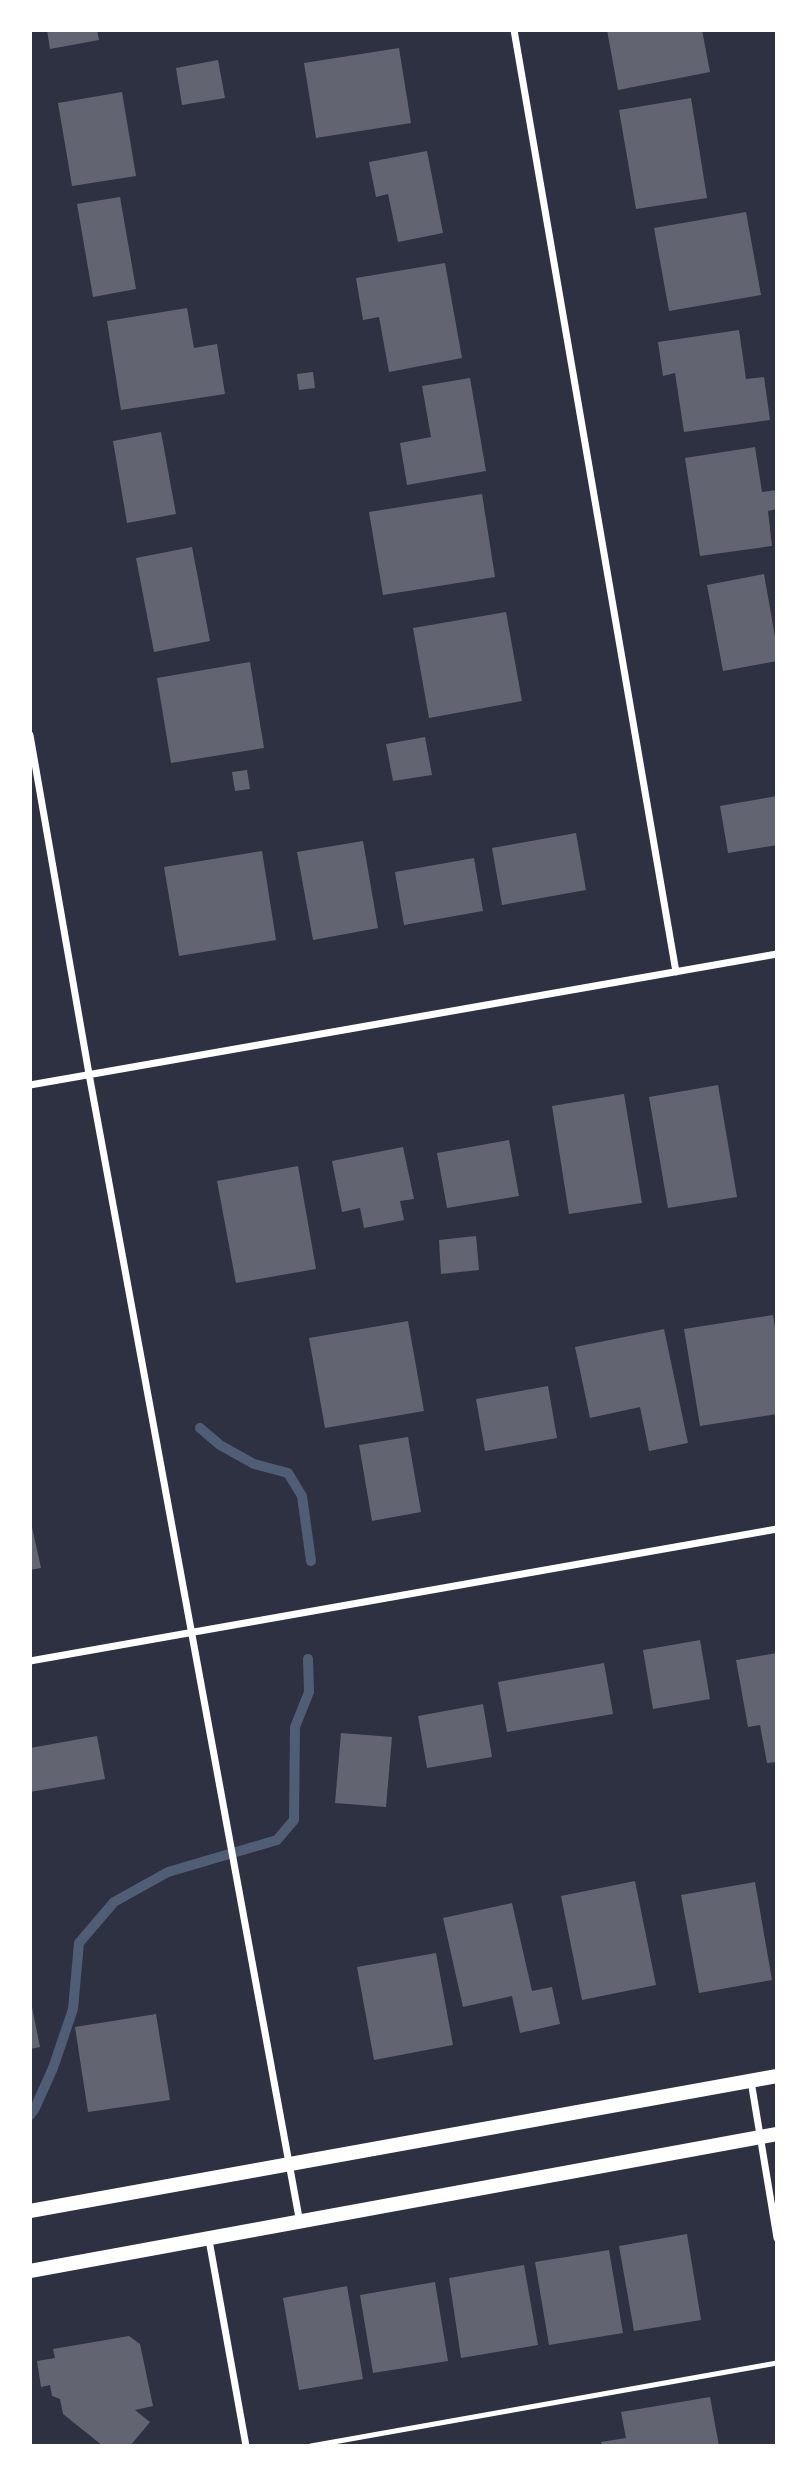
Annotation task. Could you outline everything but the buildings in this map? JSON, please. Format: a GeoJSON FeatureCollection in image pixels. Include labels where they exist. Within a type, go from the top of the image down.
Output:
{"type":"FeatureCollection","features":[{"type":"Feature","properties":{"kind":"main road"},"geometry":{"type":"LineString","coordinates":[[30,2211],[777,2076]]}},
{"type":"Feature","properties":{"kind":"main road"},"geometry":{"type":"LineString","coordinates":[[30,2271],[777,2134]]}},
{"type":"Feature","properties":{"kind":"street"},"geometry":{"type":"LineString","coordinates":[[514,30],[676,972]]}},
{"type":"Feature","properties":{"kind":"street"},"geometry":{"type":"LineString","coordinates":[[30,735],[89,1074],[300,2223]]}},
{"type":"Feature","properties":{"kind":"street"},"geometry":{"type":"LineString","coordinates":[[30,1085],[777,954]]}},
{"type":"Feature","properties":{"kind":"street"},"geometry":{"type":"LineString","coordinates":[[30,1661],[777,1529]]}},
{"type":"Feature","properties":{"kind":"street"},"geometry":{"type":"LineString","coordinates":[[751,2081],[777,2238]]}},
{"type":"Feature","properties":{"kind":"street"},"geometry":{"type":"LineString","coordinates":[[209,2240],[246,2446]]}},
{"type":"Feature","properties":{"kind":"lane"},"geometry":{"type":"LineString","coordinates":[[311,2446],[777,2363]]}},
{"type":"Feature","properties":{"kind":"waterway"},"geometry":{"type":"LineString","coordinates":[[200,1428],[220,1445],[254,1464],[288,1473],[302,1496],[311,1561]]}},
{"type":"Feature","properties":{"kind":"waterway"},"geometry":{"type":"LineString","coordinates":[[30,2115],[53,2068],[73,2009],[79,1943],[114,1902],[168,1872],[277,1840],[294,1820],[295,1727],[309,1692],[308,1659]]}}]}
